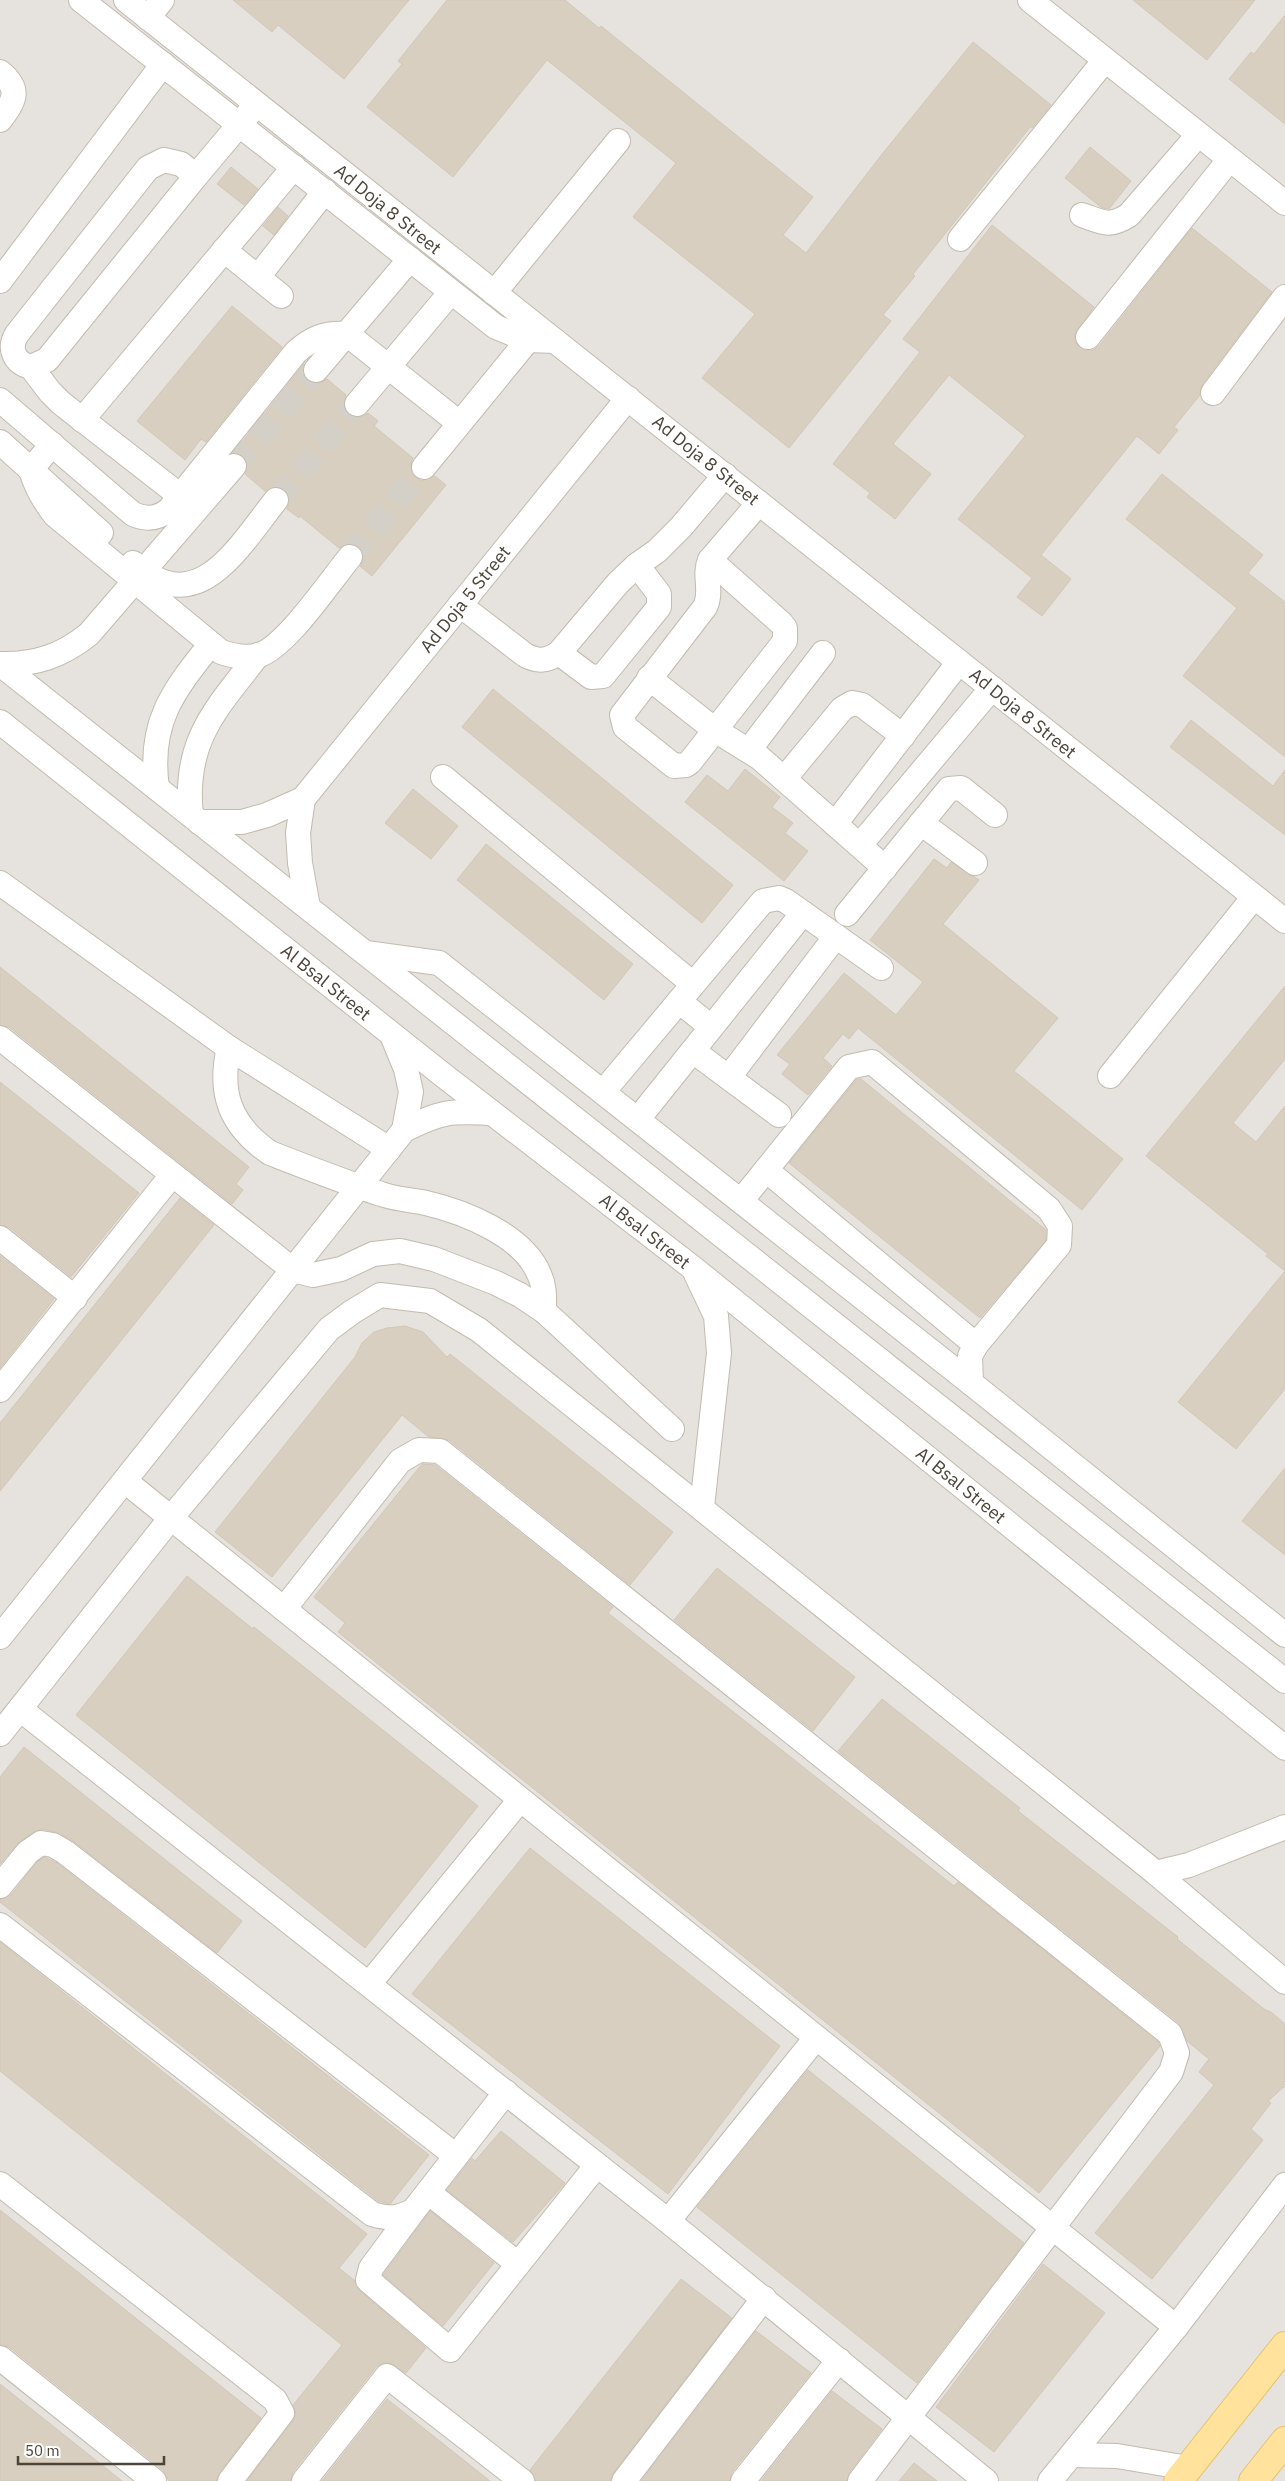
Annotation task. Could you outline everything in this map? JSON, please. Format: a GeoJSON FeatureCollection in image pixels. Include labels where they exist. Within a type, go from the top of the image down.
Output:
{"type":"FeatureCollection","features":[{"type":"Feature","properties":{"kind":"main road"},"geometry":{"type":"LineString","coordinates":[[1183,2474],[1285,2346]]}},
{"type":"Feature","properties":{"kind":"main road"},"geometry":{"type":"LineString","coordinates":[[1266,2472],[1285,2441]]}},
{"type":"Feature","properties":{"kind":"street"},"geometry":{"type":"LineString","coordinates":[[82,0],[496,328],[528,340],[555,341]]}},
{"type":"Feature","properties":{"kind":"street","name":"Ad Doja 8 Street"},"geometry":{"type":"LineString","coordinates":[[126,0],[155,9],[256,104],[1285,921]]}},
{"type":"Feature","properties":{"kind":"street"},"geometry":{"type":"LineString","coordinates":[[1030,0],[1229,160],[1284,201]]}},
{"type":"Feature","properties":{"kind":"street"},"geometry":{"type":"LineString","coordinates":[[960,238],[1104,60]]}},
{"type":"Feature","properties":{"kind":"street"},"geometry":{"type":"LineString","coordinates":[[0,281],[163,64]]}},
{"type":"Feature","properties":{"kind":"street"},"geometry":{"type":"LineString","coordinates":[[0,72],[11,82],[14,93],[11,105],[0,120]]}},
{"type":"Feature","properties":{"kind":"street"},"geometry":{"type":"LineString","coordinates":[[31,367],[46,360],[256,104]]}},
{"type":"Feature","properties":{"kind":"street"},"geometry":{"type":"LineString","coordinates":[[1082,215],[1108,224],[1117,223],[1129,216],[1198,135]]}},
{"type":"Feature","properties":{"kind":"street"},"geometry":{"type":"LineString","coordinates":[[494,294],[618,141]]}},
{"type":"Feature","properties":{"kind":"street"},"geometry":{"type":"LineString","coordinates":[[188,503],[82,420],[50,392],[31,367],[15,358],[13,352],[14,339],[148,168],[158,161],[170,160],[181,164],[196,176]]}},
{"type":"Feature","properties":{"kind":"street"},"geometry":{"type":"LineString","coordinates":[[1088,337],[1229,160]]}},
{"type":"Feature","properties":{"kind":"street"},"geometry":{"type":"LineString","coordinates":[[82,420],[294,167]]}},
{"type":"Feature","properties":{"kind":"street"},"geometry":{"type":"LineString","coordinates":[[258,277],[324,192]]}},
{"type":"Feature","properties":{"kind":"street"},"geometry":{"type":"LineString","coordinates":[[224,250],[280,296]]}},
{"type":"Feature","properties":{"kind":"street"},"geometry":{"type":"LineString","coordinates":[[316,370],[410,259]]}},
{"type":"Feature","properties":{"kind":"street"},"geometry":{"type":"LineString","coordinates":[[357,404],[450,292]]}},
{"type":"Feature","properties":{"kind":"street"},"geometry":{"type":"LineString","coordinates":[[1213,393],[1285,297]]}},
{"type":"Feature","properties":{"kind":"street"},"geometry":{"type":"LineString","coordinates":[[0,664],[38,662],[74,646],[106,618],[139,577],[188,503],[296,352],[314,338],[336,333],[347,334],[459,423]]}},
{"type":"Feature","properties":{"kind":"street"},"geometry":{"type":"LineString","coordinates":[[424,467],[528,340]]}},
{"type":"Feature","properties":{"kind":"street","name":"Ad Doja 5 Street"},"geometry":{"type":"LineString","coordinates":[[195,818],[242,822],[267,815],[303,799],[628,398]]}},
{"type":"Feature","properties":{"kind":"street"},"geometry":{"type":"LineString","coordinates":[[0,400],[128,509],[140,517],[156,518],[169,510],[188,503],[234,466]]}},
{"type":"Feature","properties":{"kind":"street"},"geometry":{"type":"LineString","coordinates":[[0,442],[105,538],[139,577],[210,645],[233,656],[258,655]]}},
{"type":"Feature","properties":{"kind":"street"},"geometry":{"type":"LineString","coordinates":[[30,470],[52,444]]}},
{"type":"Feature","properties":{"kind":"street"},"geometry":{"type":"LineString","coordinates":[[30,470],[40,494],[55,515],[139,577],[174,584],[191,584],[207,578],[220,568],[276,500]]}},
{"type":"Feature","properties":{"kind":"street"},"geometry":{"type":"LineString","coordinates":[[460,605],[533,660],[551,659],[559,654],[618,583],[636,565],[658,551],[681,527],[725,475]]}},
{"type":"Feature","properties":{"kind":"street"},"geometry":{"type":"LineString","coordinates":[[710,560],[781,623],[786,634],[782,647],[686,765],[674,766],[625,728],[622,721],[625,709],[705,607],[709,596],[706,573],[710,560],[759,502]]}},
{"type":"Feature","properties":{"kind":"street"},"geometry":{"type":"LineString","coordinates":[[105,538],[128,509]]}},
{"type":"Feature","properties":{"kind":"street"},"geometry":{"type":"LineString","coordinates":[[195,818],[190,777],[199,740],[218,707],[258,655],[280,643],[350,557]]}},
{"type":"Feature","properties":{"kind":"street"},"geometry":{"type":"LineString","coordinates":[[559,654],[591,677],[603,676],[659,607],[659,594],[636,565]]}},
{"type":"Feature","properties":{"kind":"street"},"geometry":{"type":"LineString","coordinates":[[157,788],[155,750],[164,713],[172,695],[210,645]]}},
{"type":"Feature","properties":{"kind":"street"},"geometry":{"type":"LineString","coordinates":[[750,750],[823,653]]}},
{"type":"Feature","properties":{"kind":"street"},"geometry":{"type":"LineString","coordinates":[[835,824],[959,662]]}},
{"type":"Feature","properties":{"kind":"street"},"geometry":{"type":"LineString","coordinates":[[0,664],[1285,1681]]}},
{"type":"Feature","properties":{"kind":"street"},"geometry":{"type":"LineString","coordinates":[[649,678],[715,730],[750,750],[885,868]]}},
{"type":"Feature","properties":{"kind":"street"},"geometry":{"type":"LineString","coordinates":[[860,845],[992,688]]}},
{"type":"Feature","properties":{"kind":"street"},"geometry":{"type":"LineString","coordinates":[[784,779],[842,709],[852,703],[862,705],[903,736]]}},
{"type":"Feature","properties":{"kind":"street","name":"Al Bsal Street"},"geometry":{"type":"LineString","coordinates":[[0,722],[492,1113],[693,1268],[1285,1748]]}},
{"type":"Feature","properties":{"kind":"street"},"geometry":{"type":"LineString","coordinates":[[443,777],[686,993],[711,1028]]}},
{"type":"Feature","properties":{"kind":"street"},"geometry":{"type":"LineString","coordinates":[[847,914],[946,792],[958,787],[965,790],[995,815]]}},
{"type":"Feature","properties":{"kind":"street"},"geometry":{"type":"LineString","coordinates":[[303,799],[298,834],[300,863],[308,907]]}},
{"type":"Feature","properties":{"kind":"street"},"geometry":{"type":"LineString","coordinates":[[921,823],[975,863]]}},
{"type":"Feature","properties":{"kind":"street"},"geometry":{"type":"LineString","coordinates":[[0,883],[229,1048],[389,1149]]}},
{"type":"Feature","properties":{"kind":"street"},"geometry":{"type":"LineString","coordinates":[[1110,1076],[1254,897]]}},
{"type":"Feature","properties":{"kind":"street"},"geometry":{"type":"LineString","coordinates":[[603,1092],[763,902],[779,898],[881,968]]}},
{"type":"Feature","properties":{"kind":"street"},"geometry":{"type":"LineString","coordinates":[[638,1119],[803,913]]}},
{"type":"Feature","properties":{"kind":"street"},"geometry":{"type":"LineString","coordinates":[[729,1078],[836,936]]}},
{"type":"Feature","properties":{"kind":"street"},"geometry":{"type":"LineString","coordinates":[[366,953],[439,963],[971,1383],[1285,1635]]}},
{"type":"Feature","properties":{"kind":"street"},"geometry":{"type":"LineString","coordinates":[[391,1033],[406,1069],[411,1092],[404,1130]]}},
{"type":"Feature","properties":{"kind":"street"},"geometry":{"type":"LineString","coordinates":[[0,1038],[293,1270],[313,1275],[341,1269],[373,1254],[400,1251],[434,1259],[496,1284],[520,1295],[544,1311],[672,1430]]}},
{"type":"Feature","properties":{"kind":"street"},"geometry":{"type":"LineString","coordinates":[[229,1048],[225,1073],[228,1099],[234,1116],[256,1143],[270,1153],[383,1195],[427,1203],[472,1218],[502,1233],[523,1251],[539,1273],[544,1292],[544,1311]]}},
{"type":"Feature","properties":{"kind":"street"},"geometry":{"type":"LineString","coordinates":[[693,1050],[779,1115]]}},
{"type":"Feature","properties":{"kind":"street"},"geometry":{"type":"LineString","coordinates":[[741,1201],[849,1067],[872,1062],[1048,1209],[1060,1226],[1059,1245],[976,1345],[970,1356],[971,1383]]}},
{"type":"Feature","properties":{"kind":"street"},"geometry":{"type":"LineString","coordinates":[[0,1637],[404,1130],[433,1115],[452,1111],[492,1113]]}},
{"type":"Feature","properties":{"kind":"street"},"geometry":{"type":"LineString","coordinates":[[766,1170],[976,1345]]}},
{"type":"Feature","properties":{"kind":"street"},"geometry":{"type":"LineString","coordinates":[[0,1390],[172,1174]]}},
{"type":"Feature","properties":{"kind":"street"},"geometry":{"type":"LineString","coordinates":[[0,1238],[75,1298]]}},
{"type":"Feature","properties":{"kind":"street"},"geometry":{"type":"LineString","coordinates":[[693,1268],[716,1316],[719,1353],[702,1508]]}},
{"type":"Feature","properties":{"kind":"street"},"geometry":{"type":"LineString","coordinates":[[0,1734],[170,1519],[329,1329],[380,1295],[430,1301],[479,1330],[1156,1873],[1285,1982]]}},
{"type":"Feature","properties":{"kind":"street"},"geometry":{"type":"LineString","coordinates":[[284,1609],[400,1461],[419,1450],[440,1451],[1162,2027],[1175,2043],[1177,2053],[1171,2072],[1054,2229],[860,2481]]}},
{"type":"Feature","properties":{"kind":"street"},"geometry":{"type":"LineString","coordinates":[[125,1481],[1176,2327]]}},
{"type":"Feature","properties":{"kind":"street"},"geometry":{"type":"LineString","coordinates":[[20,1709],[764,2298],[986,2481]]}},
{"type":"Feature","properties":{"kind":"street"},"geometry":{"type":"LineString","coordinates":[[369,1984],[520,1800]]}},
{"type":"Feature","properties":{"kind":"street"},"geometry":{"type":"LineString","coordinates":[[1156,1873],[1189,1865],[1285,1827]]}},
{"type":"Feature","properties":{"kind":"street"},"geometry":{"type":"LineString","coordinates":[[0,1886],[28,1852],[41,1843],[53,1845],[65,1852],[456,2156]]}},
{"type":"Feature","properties":{"kind":"street"},"geometry":{"type":"LineString","coordinates":[[0,1925],[372,2214],[387,2219],[400,2217],[421,2201]]}},
{"type":"Feature","properties":{"kind":"street"},"geometry":{"type":"LineString","coordinates":[[668,2222],[816,2038]]}},
{"type":"Feature","properties":{"kind":"street"},"geometry":{"type":"LineString","coordinates":[[506,2092],[371,2268],[368,2280],[450,2350],[597,2165]]}},
{"type":"Feature","properties":{"kind":"street"},"geometry":{"type":"LineString","coordinates":[[0,2184],[275,2400],[282,2413],[230,2481]]}},
{"type":"Feature","properties":{"kind":"street"},"geometry":{"type":"LineString","coordinates":[[1050,2481],[1176,2327],[1285,2185]]}},
{"type":"Feature","properties":{"kind":"street"},"geometry":{"type":"LineString","coordinates":[[421,2201],[518,2264]]}},
{"type":"Feature","properties":{"kind":"street"},"geometry":{"type":"LineString","coordinates":[[624,2481],[764,2298]]}},
{"type":"Feature","properties":{"kind":"street"},"geometry":{"type":"LineString","coordinates":[[0,2358],[154,2481]]}},
{"type":"Feature","properties":{"kind":"street"},"geometry":{"type":"LineString","coordinates":[[743,2481],[839,2360]]}},
{"type":"Feature","properties":{"kind":"street"},"geometry":{"type":"LineString","coordinates":[[304,2481],[387,2376],[522,2481]]}},
{"type":"Feature","properties":{"kind":"street"},"geometry":{"type":"LineString","coordinates":[[1072,2454],[1117,2456],[1183,2474]]}},
{"type":"Feature","properties":{"kind":"shaded area"},"geometry":{"type":"Polygon","coordinates":[[[0,0],[1285,0],[1285,2481],[0,2481],[0,0]]]}},
{"type":"Feature","properties":{"kind":"building"},"geometry":{"type":"Polygon","coordinates":[[[233,0],[409,0],[344,79],[278,25],[272,32],[233,0]]]}},
{"type":"Feature","properties":{"kind":"building"},"geometry":{"type":"Polygon","coordinates":[[[447,0],[565,0],[599,28],[601,26],[813,197],[783,235],[806,253],[883,153],[973,42],[1051,105],[1032,128],[1031,126],[913,274],[915,276],[883,315],[891,321],[789,448],[702,378],[755,314],[633,217],[676,163],[547,60],[453,177],[367,107],[402,64],[398,61],[447,0]]]}},
{"type":"Feature","properties":{"kind":"building"},"geometry":{"type":"Polygon","coordinates":[[[1133,0],[1255,0],[1207,60],[1133,0]]]}},
{"type":"Feature","properties":{"kind":"building"},"geometry":{"type":"Polygon","coordinates":[[[1285,15],[1285,124],[1229,79],[1251,52],[1254,54],[1285,15]]]}},
{"type":"Feature","properties":{"kind":"building"},"geometry":{"type":"Polygon","coordinates":[[[1090,147],[1131,181],[1109,209],[1102,208],[1065,178],[1090,147]]]}},
{"type":"Feature","properties":{"kind":"building"},"geometry":{"type":"Polygon","coordinates":[[[231,167],[258,189],[244,205],[217,184],[231,167]]]}},
{"type":"Feature","properties":{"kind":"building"},"geometry":{"type":"Polygon","coordinates":[[[278,207],[288,216],[274,235],[263,226],[278,207]]]}},
{"type":"Feature","properties":{"kind":"building"},"geometry":{"type":"Polygon","coordinates":[[[992,225],[1094,307],[1075,334],[1075,342],[1085,350],[1093,350],[1099,346],[1192,228],[1272,292],[1202,385],[1200,395],[1174,427],[1178,430],[1159,454],[1137,436],[1041,555],[1071,579],[1042,616],[1017,597],[1032,578],[958,519],[1025,436],[949,375],[893,444],[931,474],[895,519],[867,497],[870,493],[833,464],[920,352],[903,339],[992,225]]]}},
{"type":"Feature","properties":{"kind":"building"},"geometry":{"type":"Polygon","coordinates":[[[232,306],[282,347],[206,442],[201,439],[185,460],[137,421],[232,306]]]}},
{"type":"Feature","properties":{"kind":"building"},"geometry":{"type":"Polygon","coordinates":[[[304,364],[303,374],[308,381],[320,383],[327,379],[346,395],[344,408],[349,415],[361,417],[368,413],[378,421],[374,426],[413,458],[410,465],[415,477],[422,481],[435,476],[446,485],[372,576],[360,566],[364,559],[359,547],[352,543],[339,548],[300,516],[299,518],[287,509],[290,501],[285,489],[277,486],[265,491],[245,474],[248,468],[247,461],[243,455],[233,453],[304,364]]]}},
{"type":"Feature","properties":{"kind":"building"},"geometry":{"type":"Polygon","coordinates":[[[1162,474],[1263,555],[1248,573],[1285,602],[1285,757],[1183,676],[1237,608],[1126,519],[1162,474]]]}},
{"type":"Feature","properties":{"kind":"building"},"geometry":{"type":"Polygon","coordinates":[[[493,689],[733,885],[702,923],[462,727],[493,689]]]}},
{"type":"Feature","properties":{"kind":"building"},"geometry":{"type":"Polygon","coordinates":[[[1191,720],[1273,786],[1285,770],[1285,835],[1170,747],[1191,720]]]}},
{"type":"Feature","properties":{"kind":"building"},"geometry":{"type":"Polygon","coordinates":[[[745,769],[780,797],[772,807],[793,823],[785,833],[808,851],[784,881],[685,802],[707,775],[728,791],[745,769]]]}},
{"type":"Feature","properties":{"kind":"building"},"geometry":{"type":"Polygon","coordinates":[[[413,789],[458,826],[431,859],[385,823],[413,789]]]}},
{"type":"Feature","properties":{"kind":"building"},"geometry":{"type":"Polygon","coordinates":[[[486,844],[633,964],[604,1000],[457,880],[486,844]]]}},
{"type":"Feature","properties":{"kind":"building"},"geometry":{"type":"Polygon","coordinates":[[[934,859],[947,868],[951,862],[979,880],[943,924],[1058,1018],[1014,1071],[1123,1159],[1082,1210],[858,1028],[849,1039],[843,1034],[823,1058],[832,1066],[808,1095],[782,1074],[790,1064],[777,1055],[844,973],[896,1015],[923,982],[870,940],[934,859]]]}},
{"type":"Feature","properties":{"kind":"building"},"geometry":{"type":"Polygon","coordinates":[[[0,967],[249,1167],[236,1184],[243,1190],[232,1204],[9,1027],[0,1025],[0,967]]]}},
{"type":"Feature","properties":{"kind":"building"},"geometry":{"type":"Polygon","coordinates":[[[1285,986],[1285,1059],[1233,1123],[1256,1142],[1285,1106],[1285,1271],[1266,1256],[1268,1254],[1146,1156],[1285,986]]]}},
{"type":"Feature","properties":{"kind":"building"},"geometry":{"type":"Polygon","coordinates":[[[857,1079],[861,1079],[1046,1230],[1046,1240],[980,1318],[789,1163],[857,1079]]]}},
{"type":"Feature","properties":{"kind":"building"},"geometry":{"type":"Polygon","coordinates":[[[0,1082],[139,1193],[71,1277],[9,1227],[0,1225],[0,1082]]]}},
{"type":"Feature","properties":{"kind":"building"},"geometry":{"type":"Polygon","coordinates":[[[180,1198],[214,1225],[0,1491],[0,1423],[180,1198]]]}},
{"type":"Feature","properties":{"kind":"building"},"geometry":{"type":"Polygon","coordinates":[[[0,1256],[54,1299],[0,1368],[0,1256]]]}},
{"type":"Feature","properties":{"kind":"building"},"geometry":{"type":"Polygon","coordinates":[[[1285,1271],[1285,1389],[1236,1449],[1178,1402],[1285,1271]]]}},
{"type":"Feature","properties":{"kind":"building"},"geometry":{"type":"Polygon","coordinates":[[[405,1326],[423,1332],[447,1357],[450,1354],[673,1532],[630,1585],[449,1440],[429,1437],[402,1415],[272,1577],[215,1532],[355,1357],[362,1343],[374,1332],[405,1326]]]}},
{"type":"Feature","properties":{"kind":"building"},"geometry":{"type":"Polygon","coordinates":[[[422,1464],[435,1465],[613,1607],[608,1613],[954,1886],[958,1882],[1158,2042],[1160,2046],[1039,2193],[338,1632],[345,1623],[314,1597],[422,1464]]]}},
{"type":"Feature","properties":{"kind":"building"},"geometry":{"type":"Polygon","coordinates":[[[1285,1468],[1285,1555],[1242,1521],[1285,1468]]]}},
{"type":"Feature","properties":{"kind":"building"},"geometry":{"type":"Polygon","coordinates":[[[717,1568],[855,1677],[813,1731],[674,1620],[717,1568]]]}},
{"type":"Feature","properties":{"kind":"building"},"geometry":{"type":"Polygon","coordinates":[[[187,1576],[253,1629],[254,1627],[478,1806],[365,1948],[76,1715],[187,1576]]]}},
{"type":"Feature","properties":{"kind":"building"},"geometry":{"type":"Polygon","coordinates":[[[882,1699],[1020,1808],[1018,1811],[1285,2024],[1285,2086],[1268,2101],[1271,2103],[1251,2129],[1263,2140],[1152,2279],[1095,2233],[1214,2085],[1199,2072],[1209,2059],[1187,2041],[1179,2023],[838,1751],[882,1699]]]}},
{"type":"Feature","properties":{"kind":"building"},"geometry":{"type":"Polygon","coordinates":[[[24,1747],[242,1921],[217,1953],[73,1841],[60,1833],[43,1829],[33,1832],[18,1843],[0,1864],[0,1777],[24,1747]]]}},
{"type":"Feature","properties":{"kind":"building"},"geometry":{"type":"Polygon","coordinates":[[[530,1848],[780,2046],[668,2194],[412,1994],[530,1848]]]}},
{"type":"Feature","properties":{"kind":"building"},"geometry":{"type":"Polygon","coordinates":[[[44,1857],[57,1863],[429,2155],[390,2204],[378,2201],[0,1902],[0,1899],[11,1895],[37,1862],[44,1857]]]}},
{"type":"Feature","properties":{"kind":"building"},"geometry":{"type":"Polygon","coordinates":[[[0,1942],[367,2234],[339,2268],[355,2281],[359,2290],[426,2348],[406,2373],[389,2363],[382,2363],[376,2367],[293,2472],[291,2481],[247,2481],[293,2421],[296,2414],[293,2405],[342,2345],[0,2071],[0,1942]]]}},
{"type":"Feature","properties":{"kind":"building"},"geometry":{"type":"Polygon","coordinates":[[[808,2070],[1024,2243],[917,2383],[697,2207],[808,2070]]]}},
{"type":"Feature","properties":{"kind":"building"},"geometry":{"type":"Polygon","coordinates":[[[501,2131],[565,2183],[513,2242],[447,2190],[472,2158],[475,2161],[501,2131]]]}},
{"type":"Feature","properties":{"kind":"building"},"geometry":{"type":"Polygon","coordinates":[[[0,2210],[261,2418],[219,2473],[217,2481],[169,2481],[163,2470],[9,2347],[0,2345],[0,2210]]]}},
{"type":"Feature","properties":{"kind":"building"},"geometry":{"type":"Polygon","coordinates":[[[430,2211],[494,2263],[443,2326],[383,2275],[430,2211]]]}},
{"type":"Feature","properties":{"kind":"building"},"geometry":{"type":"Polygon","coordinates":[[[1043,2264],[1105,2313],[994,2452],[936,2407],[1043,2264]]]}},
{"type":"Feature","properties":{"kind":"building"},"geometry":{"type":"Polygon","coordinates":[[[681,2279],[732,2318],[613,2473],[611,2481],[535,2481],[530,2470],[681,2279]]]}},
{"type":"Feature","properties":{"kind":"building"},"geometry":{"type":"Polygon","coordinates":[[[756,2331],[811,2373],[732,2472],[730,2481],[641,2481],[756,2331]]]}},
{"type":"Feature","properties":{"kind":"building"},"geometry":{"type":"Polygon","coordinates":[[[0,2384],[122,2481],[0,2481],[0,2384]]]}},
{"type":"Feature","properties":{"kind":"building"},"geometry":{"type":"Polygon","coordinates":[[[832,2391],[882,2429],[849,2473],[847,2481],[761,2481],[832,2391]]]}},
{"type":"Feature","properties":{"kind":"building"},"geometry":{"type":"Polygon","coordinates":[[[387,2399],[490,2481],[322,2481],[387,2399]]]}},
{"type":"Feature","properties":{"kind":"building"},"geometry":{"type":"Polygon","coordinates":[[[914,2463],[937,2481],[899,2481],[914,2463]]]}},
{"type":"Feature","properties":{"kind":"tunnel"},"geometry":{"type":"LineString","coordinates":[[234,466],[316,370]]}},
{"type":"Feature","properties":{"kind":"tunnel"},"geometry":{"type":"LineString","coordinates":[[276,500],[357,404]]}},
{"type":"Feature","properties":{"kind":"tunnel"},"geometry":{"type":"LineString","coordinates":[[350,557],[424,467]]}}]}
